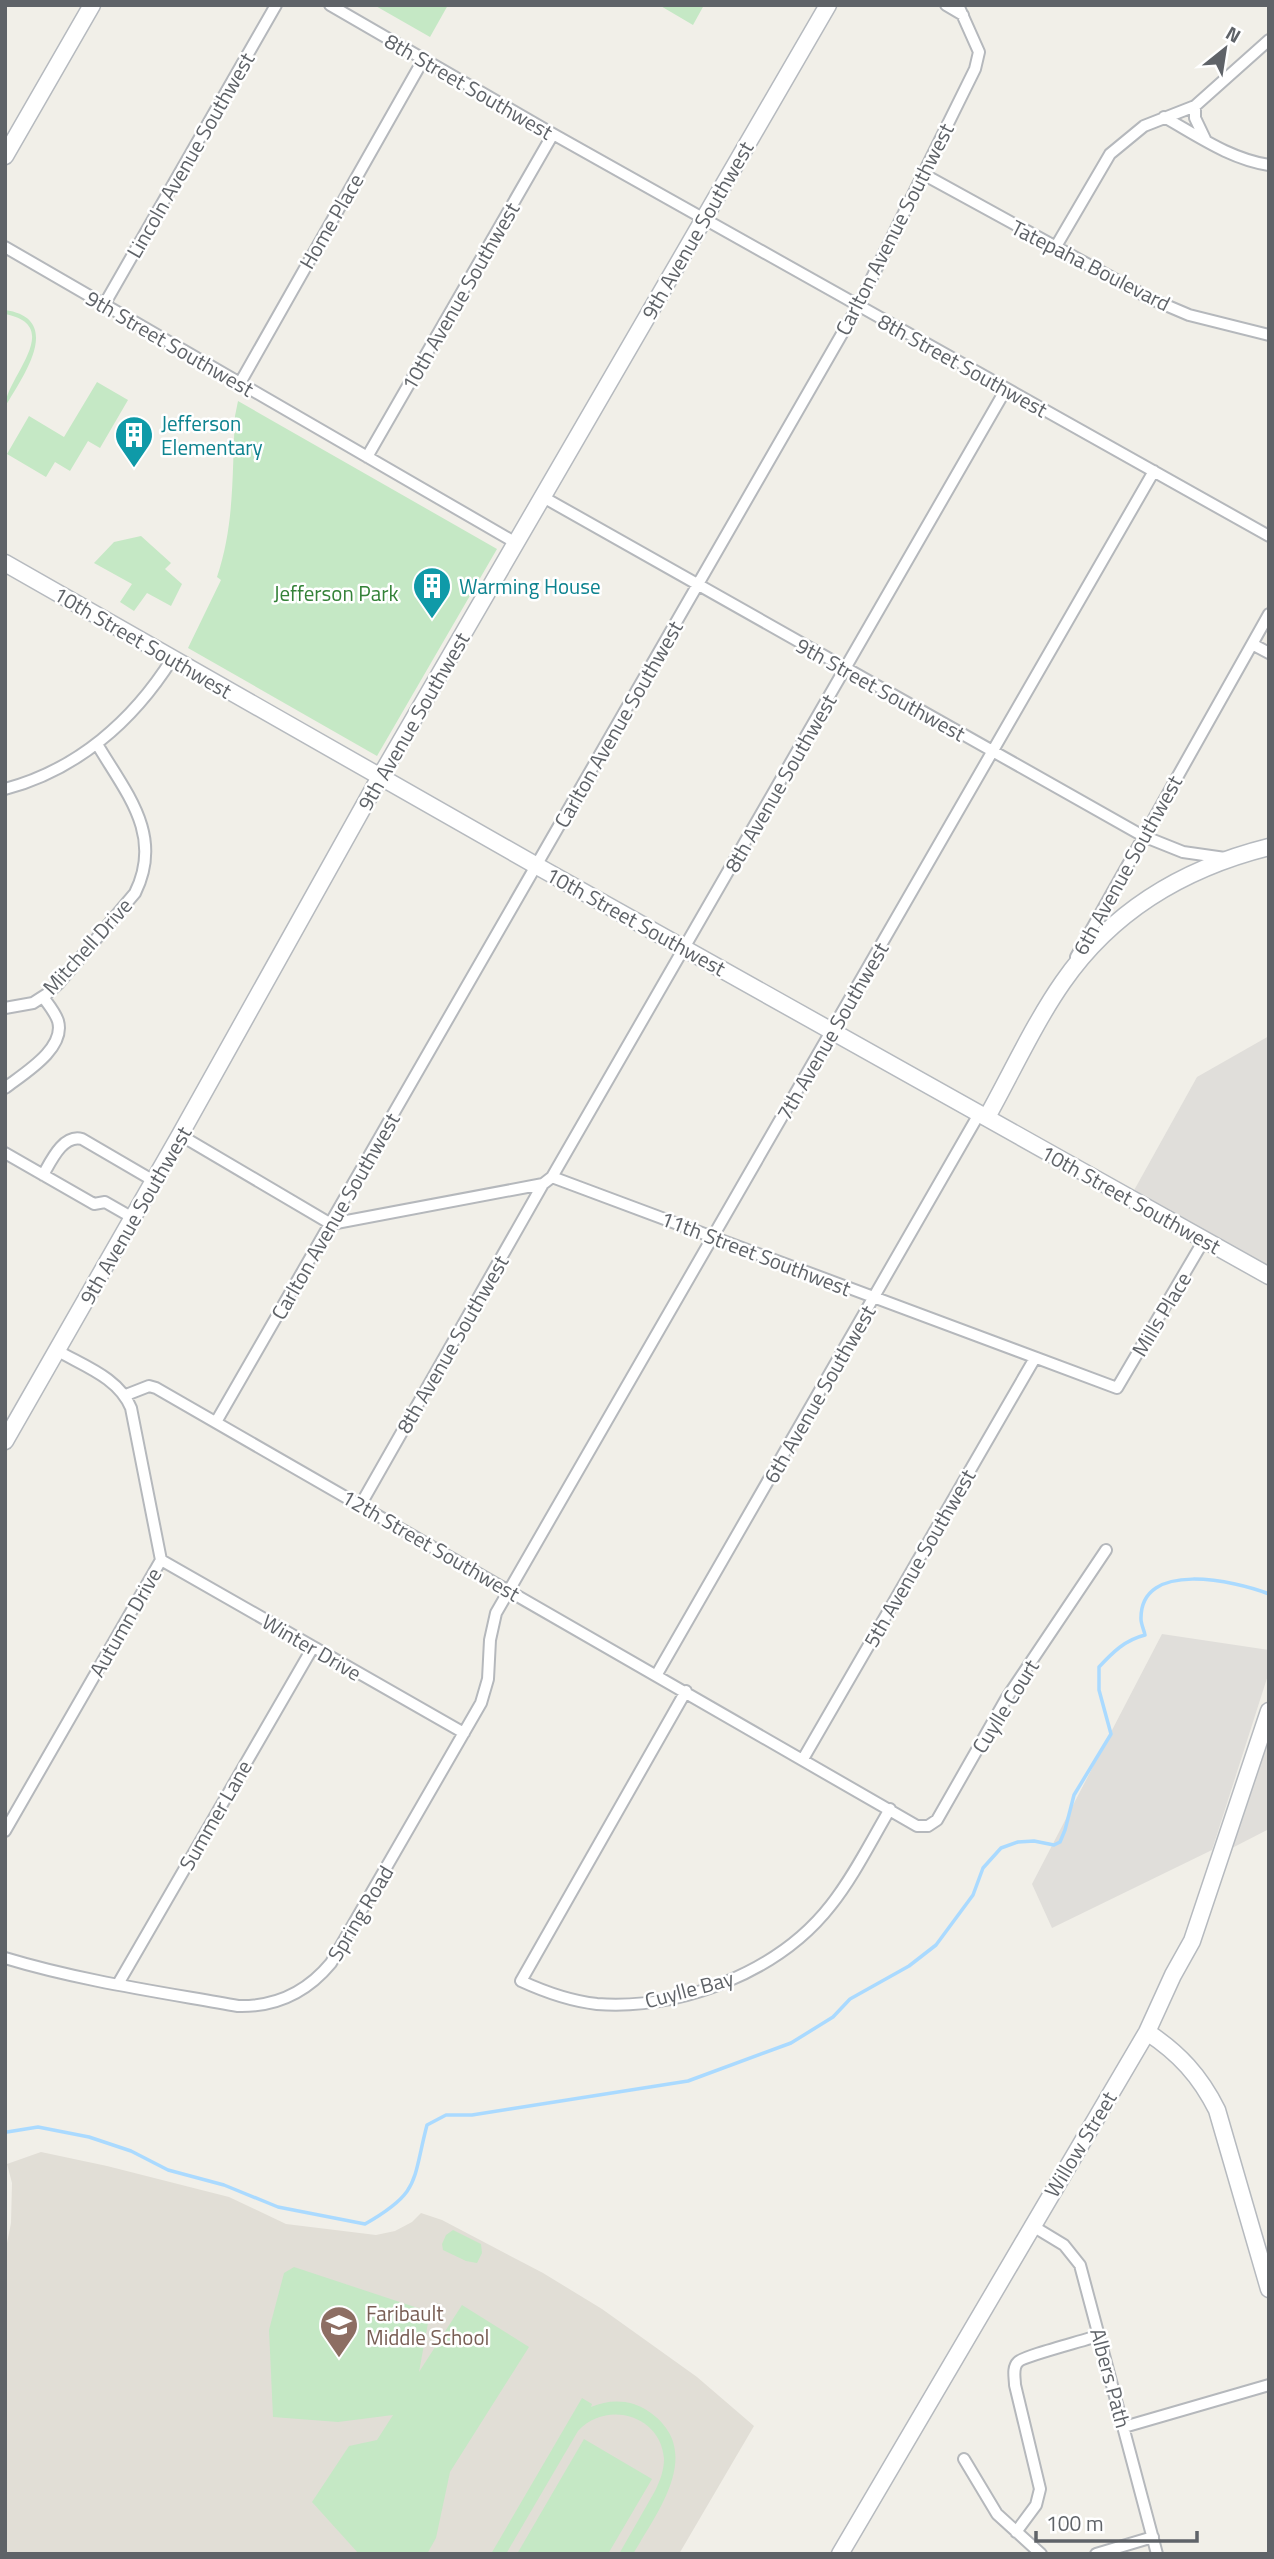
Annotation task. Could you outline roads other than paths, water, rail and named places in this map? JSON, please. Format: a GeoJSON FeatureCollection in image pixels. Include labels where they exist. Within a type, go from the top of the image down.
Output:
{"type":"FeatureCollection","features":[{"type":"Feature","properties":{"kind":"street"},"geometry":{"type":"LineString","coordinates":[[5,156],[92,5]]}},
{"type":"Feature","properties":{"kind":"street","name":"Lincoln Avenue Southwest"},"geometry":{"type":"LineString","coordinates":[[104,304],[276,5]]}},
{"type":"Feature","properties":{"kind":"street","name":"8th Street Southwest"},"geometry":{"type":"LineString","coordinates":[[330,5],[552,134],[1269,536]]}},
{"type":"Feature","properties":{"kind":"street","name":"9th Avenue Southwest"},"geometry":{"type":"LineString","coordinates":[[5,1441],[180,1135],[380,776],[828,5]]}},
{"type":"Feature","properties":{"kind":"street"},"geometry":{"type":"LineString","coordinates":[[946,5],[960,10]]}},
{"type":"Feature","properties":{"kind":"street","name":"Carlton Avenue Southwest"},"geometry":{"type":"LineString","coordinates":[[216,1422],[858,306],[978,60],[979,52],[960,10]]}},
{"type":"Feature","properties":{"kind":"street"},"geometry":{"type":"LineString","coordinates":[[1055,248],[1110,153],[1144,126],[1195,106],[1269,40]]}},
{"type":"Feature","properties":{"kind":"street","name":"Home Place"},"geometry":{"type":"LineString","coordinates":[[240,383],[423,60]]}},
{"type":"Feature","properties":{"kind":"street"},"geometry":{"type":"LineString","coordinates":[[1195,106],[1195,118],[1206,140]]}},
{"type":"Feature","properties":{"kind":"street"},"geometry":{"type":"LineString","coordinates":[[1164,117],[1228,153],[1252,162],[1269,164]]}},
{"type":"Feature","properties":{"kind":"street","name":"10th Avenue Southwest"},"geometry":{"type":"LineString","coordinates":[[367,457],[552,134]]}},
{"type":"Feature","properties":{"kind":"street","name":"Tatepaha Boulevard"},"geometry":{"type":"LineString","coordinates":[[923,174],[1108,278],[1159,302],[1189,314],[1269,335]]}},
{"type":"Feature","properties":{"kind":"street","name":"9th Street Southwest"},"geometry":{"type":"LineString","coordinates":[[5,247],[516,543]]}},
{"type":"Feature","properties":{"kind":"street","name":"8th Avenue Southwest"},"geometry":{"type":"LineString","coordinates":[[361,1504],[1006,389]]}},
{"type":"Feature","properties":{"kind":"street","name":"7th Avenue Southwest"},"geometry":{"type":"LineString","coordinates":[[509,1591],[1154,471]]}},
{"type":"Feature","properties":{"kind":"street","name":"9th Street Southwest"},"geometry":{"type":"LineString","coordinates":[[543,497],[1143,836],[1182,852],[1227,859]]}},
{"type":"Feature","properties":{"kind":"street","name":"10th Street Southwest"},"geometry":{"type":"LineString","coordinates":[[5,563],[537,866],[1269,1276]]}},
{"type":"Feature","properties":{"kind":"street","name":"6th Avenue Southwest"},"geometry":{"type":"LineString","coordinates":[[657,1674],[874,1298],[1061,984],[1269,614]]}},
{"type":"Feature","properties":{"kind":"street"},"geometry":{"type":"LineString","coordinates":[[1252,644],[1269,653]]}},
{"type":"Feature","properties":{"kind":"street"},"geometry":{"type":"LineString","coordinates":[[5,789],[48,773],[97,744],[142,703],[172,659]]}},
{"type":"Feature","properties":{"kind":"street","name":"Mitchell Drive"},"geometry":{"type":"LineString","coordinates":[[5,1008],[18,1007],[43,997],[59,983],[135,893],[142,878],[146,863],[145,831],[97,744]]}},
{"type":"Feature","properties":{"kind":"street"},"geometry":{"type":"LineString","coordinates":[[1061,984],[1082,956],[1134,907],[1194,872],[1269,847]]}},
{"type":"Feature","properties":{"kind":"street"},"geometry":{"type":"LineString","coordinates":[[5,1088],[47,1055],[57,1037],[58,1022],[43,997]]}},
{"type":"Feature","properties":{"kind":"street"},"geometry":{"type":"LineString","coordinates":[[180,1135],[331,1224],[548,1180]]}},
{"type":"Feature","properties":{"kind":"street"},"geometry":{"type":"LineString","coordinates":[[43,1175],[54,1155],[75,1137],[154,1181]]}},
{"type":"Feature","properties":{"kind":"street"},"geometry":{"type":"LineString","coordinates":[[5,1153],[94,1205],[105,1202],[133,1218]]}},
{"type":"Feature","properties":{"kind":"street","name":"11th Street Southwest"},"geometry":{"type":"LineString","coordinates":[[548,1180],[713,1237],[1117,1388]]}},
{"type":"Feature","properties":{"kind":"street","name":"Mills Place"},"geometry":{"type":"LineString","coordinates":[[1117,1388],[1205,1240]]}},
{"type":"Feature","properties":{"kind":"street"},"geometry":{"type":"LineString","coordinates":[[58,1351],[117,1385],[126,1395]]}},
{"type":"Feature","properties":{"kind":"street","name":"5th Avenue Southwest"},"geometry":{"type":"LineString","coordinates":[[803,1759],[1035,1357]]}},
{"type":"Feature","properties":{"kind":"street","name":"12th Street Southwest"},"geometry":{"type":"LineString","coordinates":[[126,1395],[149,1387],[156,1388],[803,1759]]}},
{"type":"Feature","properties":{"kind":"street","name":"Autumn Drive"},"geometry":{"type":"LineString","coordinates":[[5,1830],[161,1560],[131,1408],[126,1395]]}},
{"type":"Feature","properties":{"kind":"street","name":"Cuylle Court"},"geometry":{"type":"LineString","coordinates":[[890,1809],[917,1825],[928,1826],[937,1820],[1006,1699],[1106,1550]]}},
{"type":"Feature","properties":{"kind":"street","name":"Winter Drive"},"geometry":{"type":"LineString","coordinates":[[161,1560],[464,1733]]}},
{"type":"Feature","properties":{"kind":"street","name":"Spring Road"},"geometry":{"type":"LineString","coordinates":[[5,1958],[37,1968],[238,2006],[254,2006],[282,2000],[305,1988],[325,1970],[339,1951],[481,1703],[488,1679],[492,1626],[509,1591]]}},
{"type":"Feature","properties":{"kind":"street","name":"Summer Lane"},"geometry":{"type":"LineString","coordinates":[[118,1984],[313,1647]]}},
{"type":"Feature","properties":{"kind":"street","name":"Cuylle Bay"},"geometry":{"type":"LineString","coordinates":[[686,1691],[521,1981],[571,1999],[597,2004],[624,2004],[651,2002],[737,1978],[787,1948],[831,1906],[890,1809]]}},
{"type":"Feature","properties":{"kind":"street","name":"Willow Street"},"geometry":{"type":"LineString","coordinates":[[840,2554],[1031,2225],[1147,2032],[1195,1932],[1269,1711]]}},
{"type":"Feature","properties":{"kind":"street"},"geometry":{"type":"LineString","coordinates":[[803,1759],[890,1809]]}},
{"type":"Feature","properties":{"kind":"street"},"geometry":{"type":"LineString","coordinates":[[1147,2032],[1169,2046],[1189,2064],[1217,2110],[1265,2260],[1269,2289]]}},
{"type":"Feature","properties":{"kind":"street","name":"Albers Path"},"geometry":{"type":"LineString","coordinates":[[1031,2225],[1064,2245],[1073,2254],[1084,2277],[1157,2554]]}},
{"type":"Feature","properties":{"kind":"street"},"geometry":{"type":"LineString","coordinates":[[1016,2532],[1036,2505],[1040,2489],[1015,2385],[1015,2367],[1018,2361],[1030,2356],[1100,2335]]}},
{"type":"Feature","properties":{"kind":"street"},"geometry":{"type":"LineString","coordinates":[[1124,2427],[1269,2385]]}},
{"type":"Feature","properties":{"kind":"street"},"geometry":{"type":"LineString","coordinates":[[964,2459],[997,2514],[1041,2554]]}},
{"type":"Feature","properties":{"kind":"street"},"geometry":{"type":"LineString","coordinates":[[1096,2554],[1153,2537]]}},
{"type":"Feature","properties":{"kind":"waterway"},"geometry":{"type":"LineString","coordinates":[[7,2132],[38,2127],[89,2137],[131,2151],[168,2170],[224,2185],[278,2207],[365,2224],[405,2194],[416,2173],[427,2125],[446,2115],[472,2115],[688,2081],[791,2043],[833,2017],[850,1999],[909,1966],[936,1945],[973,1895],[983,1868],[1001,1848],[1018,1842],[1034,1841],[1054,1845],[1060,1842],[1074,1795],[1111,1734],[1099,1690],[1099,1667],[1120,1647],[1145,1635],[1141,1619],[1145,1600],[1156,1588],[1172,1581],[1214,1580],[1269,1594]]}},
{"type":"Feature","properties":{"kind":"place","name":"Jefferson Elementary"},"geometry":{"type":"Point","coordinates":[134,469]}},
{"type":"Feature","properties":{"kind":"place","name":"Warming House"},"geometry":{"type":"Point","coordinates":[432,620]}},
{"type":"Feature","properties":{"kind":"place","name":"Faribault Middle School"},"geometry":{"type":"Point","coordinates":[339,2359]}},
{"type":"Feature","properties":{"kind":"park label","name":"Jefferson Park"},"geometry":{"type":"Point","coordinates":[336,593]}}]}
